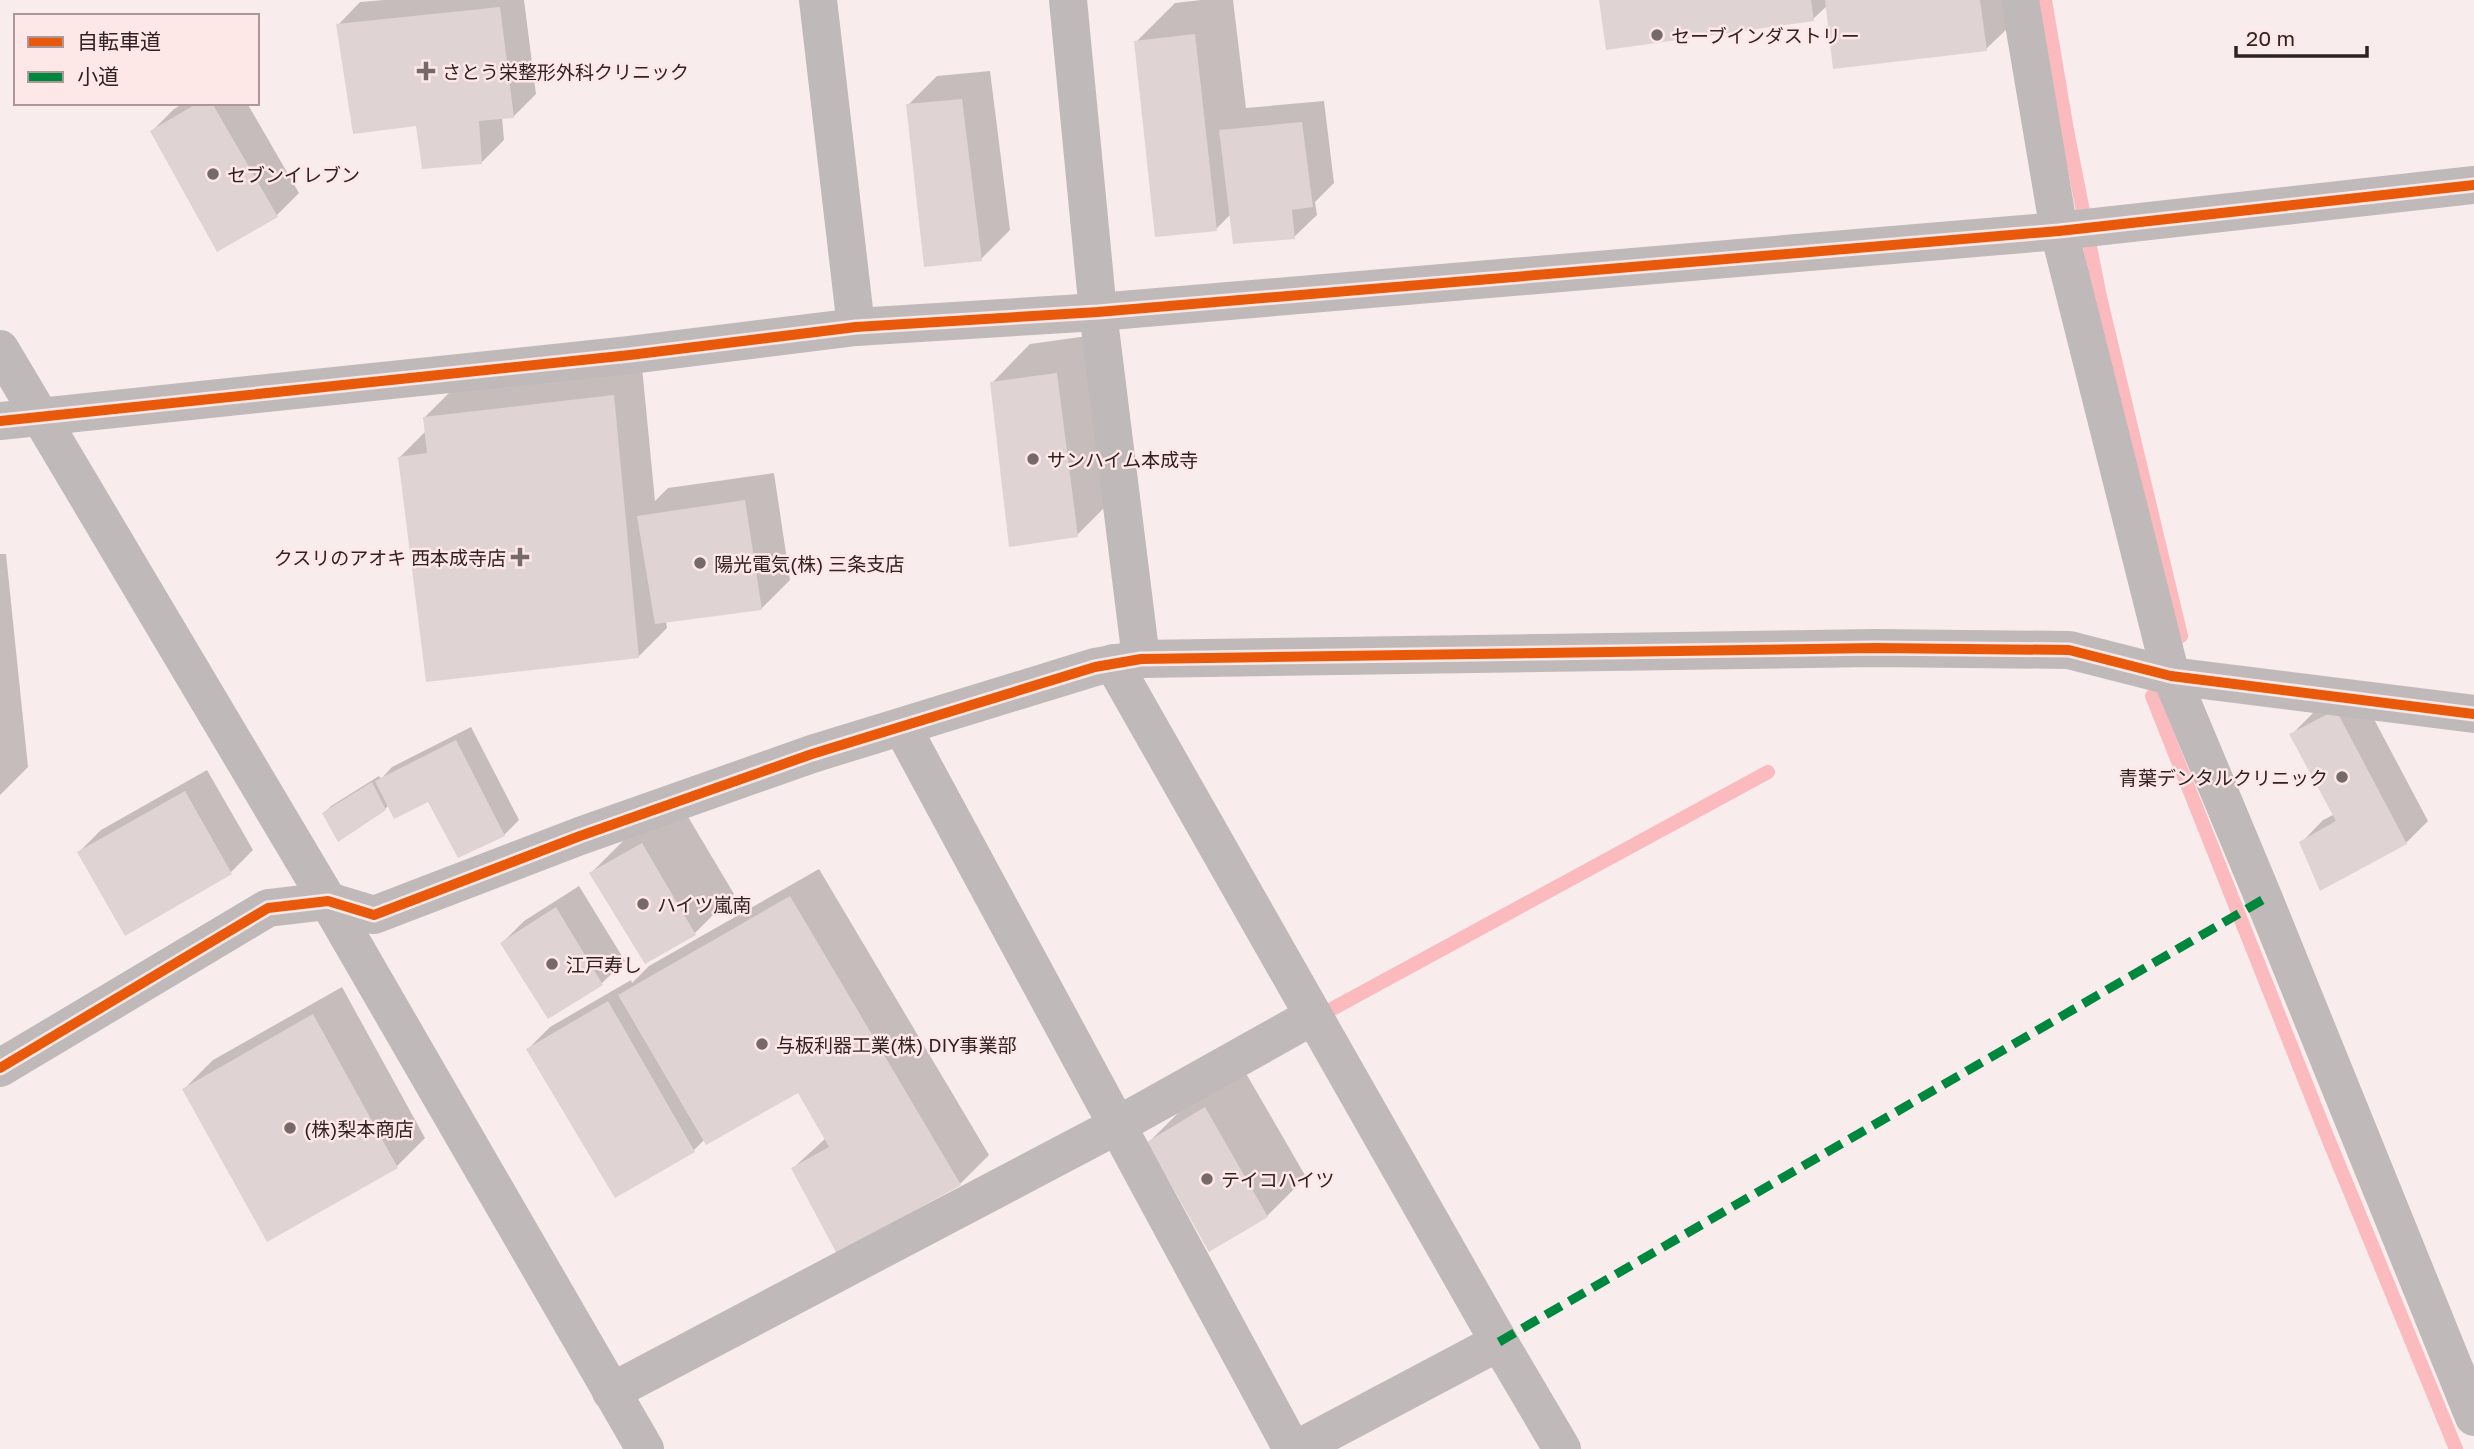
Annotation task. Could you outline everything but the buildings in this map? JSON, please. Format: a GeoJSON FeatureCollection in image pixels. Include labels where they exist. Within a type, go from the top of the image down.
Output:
{"type":"FeatureCollection","features":[{"type":"Feature","properties":{"kind":"street"},"geometry":{"type":"LineString","coordinates":[[818,0],[856,327]]}},
{"type":"Feature","properties":{"kind":"street"},"geometry":{"type":"LineString","coordinates":[[1068,0],[1098,312],[1127,661],[1313,1016],[1562,1449]]}},
{"type":"Feature","properties":{"kind":"street"},"geometry":{"type":"LineString","coordinates":[[2020,0],[2059,231],[2171,676],[2474,1416]]}},
{"type":"Feature","properties":{"kind":"street"},"geometry":{"type":"LineString","coordinates":[[0,421],[617,356],[856,327],[1098,312],[2059,231],[2474,185]]}},
{"type":"Feature","properties":{"kind":"street"},"geometry":{"type":"LineString","coordinates":[[0,349],[328,901],[645,1449]]}},
{"type":"Feature","properties":{"kind":"street"},"geometry":{"type":"LineString","coordinates":[[0,1068],[268,908],[328,901],[374,915],[580,836],[812,754],[1127,661],[1875,648],[2069,650],[2171,676],[2474,714]]}},
{"type":"Feature","properties":{"kind":"street"},"geometry":{"type":"LineString","coordinates":[[902,727],[1294,1449],[1499,1342]]}},
{"type":"Feature","properties":{"kind":"street"},"geometry":{"type":"LineString","coordinates":[[611,1392],[1118,1125],[1313,1016]]}},
{"type":"Feature","properties":{"kind":"waterway"},"geometry":{"type":"LineString","coordinates":[[2045,0],[2100,297],[2181,636]]}},
{"type":"Feature","properties":{"kind":"waterway"},"geometry":{"type":"LineString","coordinates":[[2152,696],[2325,1131],[2456,1449]]}},
{"type":"Feature","properties":{"kind":"waterway"},"geometry":{"type":"LineString","coordinates":[[1332,1009],[1768,772]]}},
{"type":"Feature","properties":{"kind":"marked path"},"geometry":{"type":"LineString","coordinates":[[1499,1342],[2264,899]]}},
{"type":"Feature","properties":{"kind":"cycle path"},"geometry":{"type":"LineString","coordinates":[[0,421],[630,355],[856,327],[1098,312],[2059,231],[2474,185]]}},
{"type":"Feature","properties":{"kind":"cycle path"},"geometry":{"type":"LineString","coordinates":[[0,1068],[268,908],[328,901],[374,915],[580,836],[812,754],[1095,667],[1141,659],[1875,648],[2069,650],[2171,676],[2474,714]]}},
{"type":"Feature","properties":{"kind":"place","name":"セーブインダストリー"},"geometry":{"type":"Point","coordinates":[1657,35]}},
{"type":"Feature","properties":{"kind":"place","name":"さとう栄整形外科クリニック"},"geometry":{"type":"Point","coordinates":[426,71]}},
{"type":"Feature","properties":{"kind":"place","name":"セブンイレブン"},"geometry":{"type":"Point","coordinates":[213,174]}},
{"type":"Feature","properties":{"kind":"place","name":"サンハイム本成寺"},"geometry":{"type":"Point","coordinates":[1033,459]}},
{"type":"Feature","properties":{"kind":"place","name":"クスリのアオキ 西本成寺店"},"geometry":{"type":"Point","coordinates":[520,557]}},
{"type":"Feature","properties":{"kind":"place","name":"陽光電気(株) 三条支店"},"geometry":{"type":"Point","coordinates":[700,563]}},
{"type":"Feature","properties":{"kind":"place","name":"青葉デンタルクリニック"},"geometry":{"type":"Point","coordinates":[2342,777]}},
{"type":"Feature","properties":{"kind":"place","name":"ハイツ嵐南"},"geometry":{"type":"Point","coordinates":[643,904]}},
{"type":"Feature","properties":{"kind":"place","name":"江戸寿し"},"geometry":{"type":"Point","coordinates":[552,964]}},
{"type":"Feature","properties":{"kind":"place","name":"与板利器工業(株) DIY事業部"},"geometry":{"type":"Point","coordinates":[762,1044]}},
{"type":"Feature","properties":{"kind":"place","name":"(株)梨本商店"},"geometry":{"type":"Point","coordinates":[290,1128]}},
{"type":"Feature","properties":{"kind":"place","name":"テイコハイツ"},"geometry":{"type":"Point","coordinates":[1207,1179]}}]}
